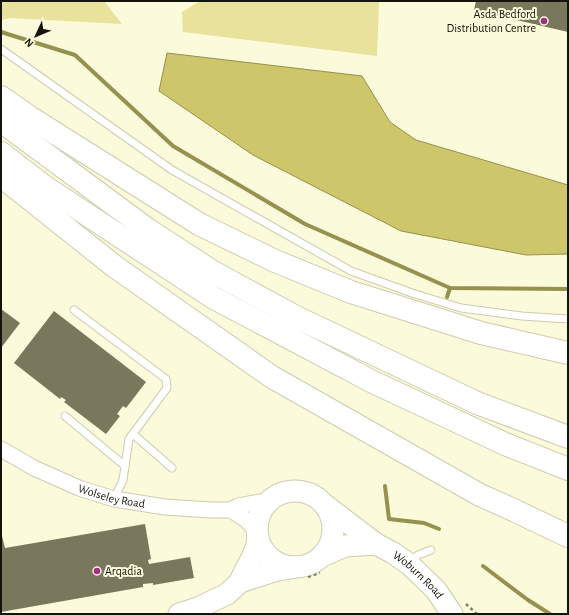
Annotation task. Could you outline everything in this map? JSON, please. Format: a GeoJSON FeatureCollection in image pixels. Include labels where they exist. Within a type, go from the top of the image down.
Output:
{"type":"FeatureCollection","features":[{"type":"Feature","properties":{"kind":"highway"},"geometry":{"type":"LineString","coordinates":[[1,97],[31,118],[199,224],[275,261],[351,292],[474,330],[568,353]]}},
{"type":"Feature","properties":{"kind":"highway"},"geometry":{"type":"LineString","coordinates":[[1,121],[147,228],[213,272],[296,317],[470,400],[568,437]]}},
{"type":"Feature","properties":{"kind":"highway"},"geometry":{"type":"LineString","coordinates":[[1,153],[45,188],[214,298],[371,382],[505,444],[568,469]]}},
{"type":"Feature","properties":{"kind":"highway"},"geometry":{"type":"LineString","coordinates":[[1,176],[114,266],[272,377],[480,495],[568,536]]}},
{"type":"Feature","properties":{"kind":"main road"},"geometry":{"type":"LineString","coordinates":[[240,582],[243,572],[254,556],[258,546],[258,524],[260,515],[271,500],[282,494],[293,492],[304,493],[315,497],[324,505],[330,515],[333,525],[329,547],[322,556]]}},
{"type":"Feature","properties":{"kind":"main road","name":"Woburn Road"},"geometry":{"type":"LineString","coordinates":[[324,505],[376,544],[409,564],[436,590],[452,614]]}},
{"type":"Feature","properties":{"kind":"main road"},"geometry":{"type":"LineString","coordinates":[[258,536],[263,550],[272,559],[283,565],[295,567]]}},
{"type":"Feature","properties":{"kind":"main road"},"geometry":{"type":"LineString","coordinates":[[179,614],[198,608],[227,594],[240,582],[274,571],[310,564],[322,556],[345,546],[376,544]]}},
{"type":"Feature","properties":{"kind":"street","name":"Wolseley Road"},"geometry":{"type":"LineString","coordinates":[[1,449],[34,468],[79,488],[114,499],[165,508],[230,510],[238,506],[271,500]]}},
{"type":"Feature","properties":{"kind":"street"},"geometry":{"type":"LineString","coordinates":[[230,510],[246,520],[258,536]]}},
{"type":"Feature","properties":{"kind":"lane"},"geometry":{"type":"LineString","coordinates":[[1,49],[172,170],[351,271],[412,293],[461,308],[522,316],[568,319]]}},
{"type":"Feature","properties":{"kind":"lane"},"geometry":{"type":"LineString","coordinates":[[74,310],[166,379],[167,388],[129,440],[123,480],[114,499]]}},
{"type":"Feature","properties":{"kind":"lane"},"geometry":{"type":"LineString","coordinates":[[65,416],[125,466]]}},
{"type":"Feature","properties":{"kind":"lane"},"geometry":{"type":"LineString","coordinates":[[133,434],[172,468]]}},
{"type":"Feature","properties":{"kind":"lane"},"geometry":{"type":"LineString","coordinates":[[409,564],[418,555],[431,550]]}},
{"type":"Feature","properties":{"kind":"shaded area"},"geometry":{"type":"Polygon","coordinates":[[[1,1],[104,1],[122,24],[10,18],[1,20],[1,1]]]}},
{"type":"Feature","properties":{"kind":"shaded area"},"geometry":{"type":"Polygon","coordinates":[[[200,1],[379,1],[377,56],[183,32],[182,12],[200,1]]]}},
{"type":"Feature","properties":{"kind":"shaded area"},"geometry":{"type":"Polygon","coordinates":[[[167,53],[362,76],[390,122],[416,140],[568,185],[568,254],[526,255],[401,231],[253,155],[159,91],[167,53]]]}},
{"type":"Feature","properties":{"kind":"building","name":"Asda Bedford Distribution Centre"},"geometry":{"type":"Polygon","coordinates":[[[476,1],[568,1],[568,32],[474,10],[476,1]]]}},
{"type":"Feature","properties":{"kind":"building"},"geometry":{"type":"Polygon","coordinates":[[[1,309],[20,323],[1,348],[1,309]]]}},
{"type":"Feature","properties":{"kind":"building"},"geometry":{"type":"Polygon","coordinates":[[[54,311],[146,382],[126,408],[123,406],[117,414],[120,416],[106,434],[64,402],[66,400],[61,397],[60,399],[14,363],[54,311]]]}},
{"type":"Feature","properties":{"kind":"building","name":"Arqadia"},"geometry":{"type":"Polygon","coordinates":[[[145,524],[151,559],[148,560],[149,564],[190,557],[194,578],[153,585],[153,583],[143,584],[143,587],[1,612],[1,532],[5,548],[145,524]]]}},
{"type":"Feature","properties":{"kind":"waterway"},"geometry":{"type":"LineString","coordinates":[[1,32],[75,55],[173,146],[305,224],[450,288],[568,289]]}},
{"type":"Feature","properties":{"kind":"waterway"},"geometry":{"type":"LineString","coordinates":[[447,297],[450,288]]}},
{"type":"Feature","properties":{"kind":"waterway"},"geometry":{"type":"LineString","coordinates":[[385,486],[389,519],[424,523],[439,529]]}},
{"type":"Feature","properties":{"kind":"waterway"},"geometry":{"type":"LineString","coordinates":[[483,566],[528,600],[550,614]]}},
{"type":"Feature","properties":{"kind":"place","name":"Asda Bedford Distribution Centre"},"geometry":{"type":"Point","coordinates":[544,21]}},
{"type":"Feature","properties":{"kind":"place","name":"Arqadia"},"geometry":{"type":"Point","coordinates":[97,571]}}]}
